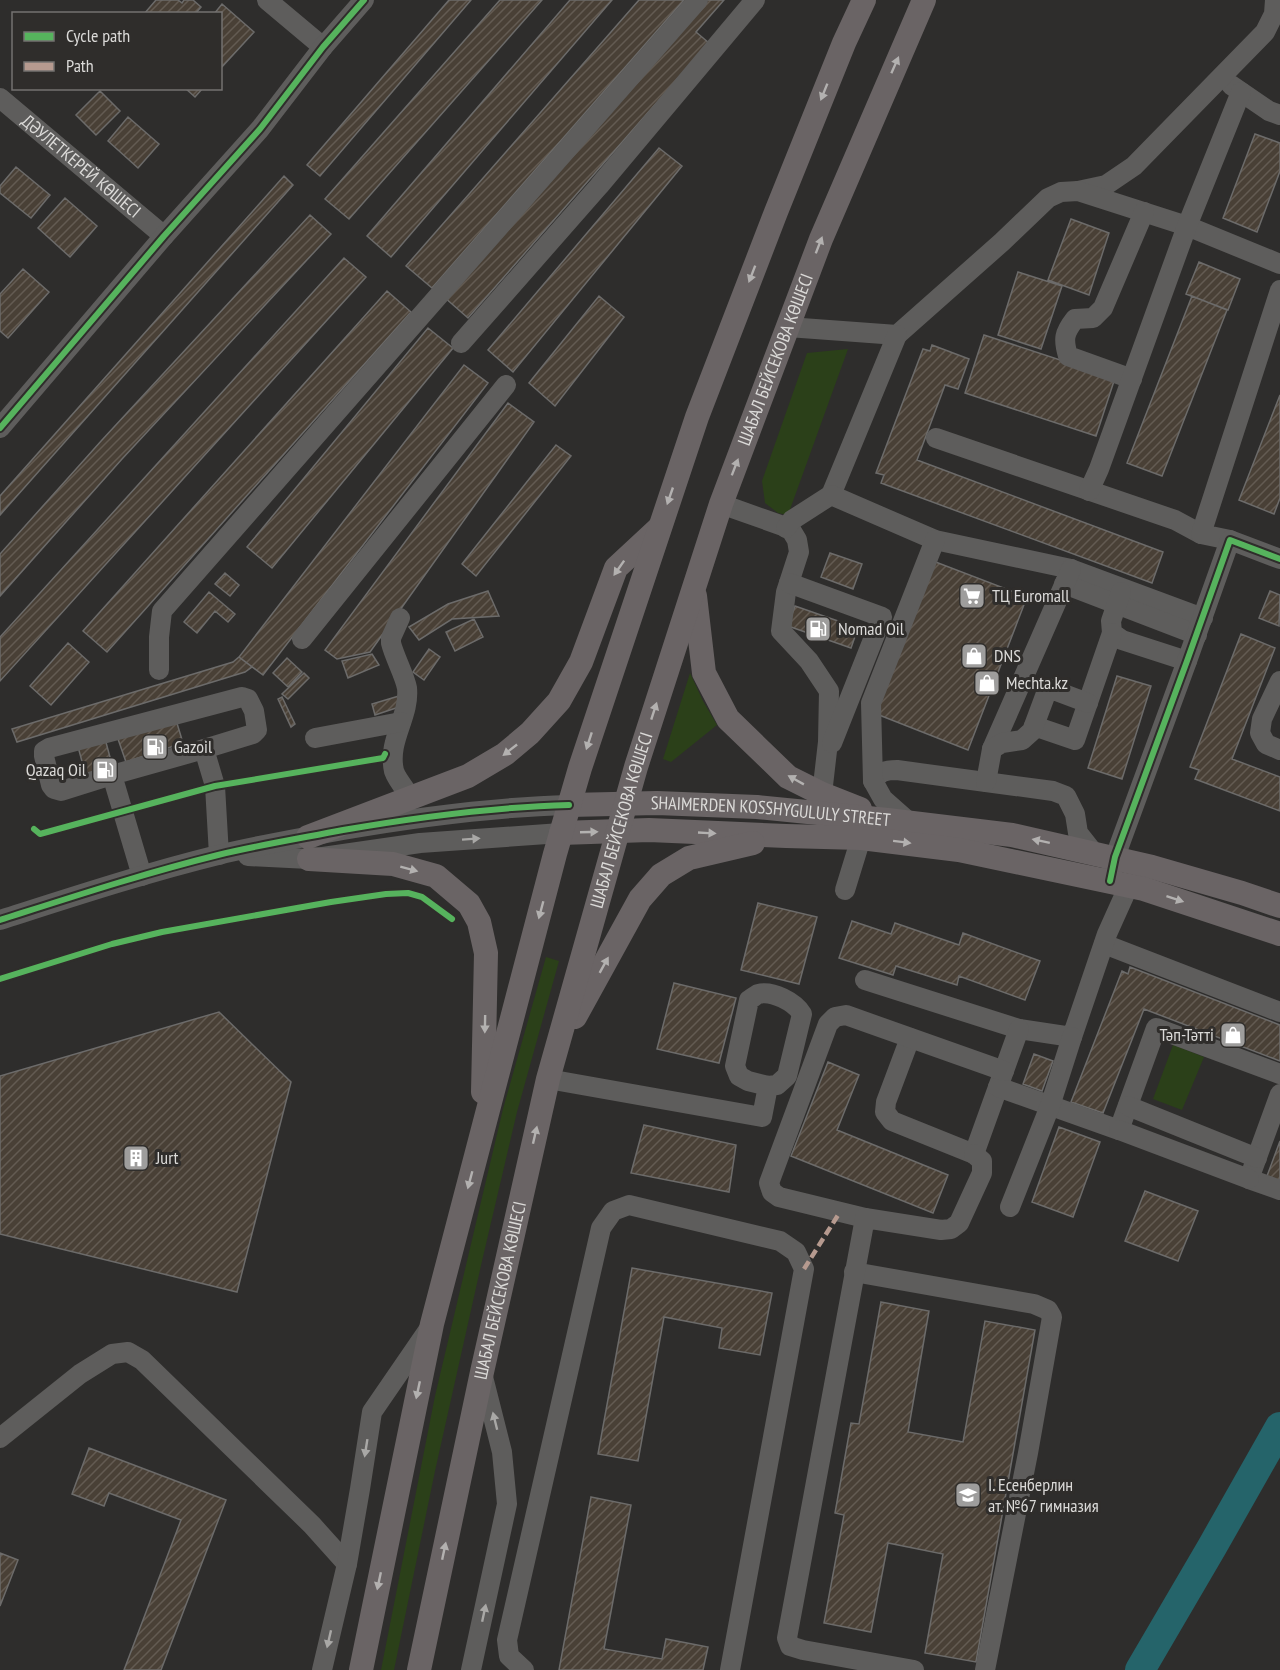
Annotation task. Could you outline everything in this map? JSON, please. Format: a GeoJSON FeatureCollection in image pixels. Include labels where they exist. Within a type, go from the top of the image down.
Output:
{"type":"FeatureCollection","features":[{"type":"Feature","properties":{"kind":"main road"},"geometry":{"type":"LineString","coordinates":[[361,1670],[432,1324],[580,768],[697,417],[840,53],[864,0]]}},
{"type":"Feature","properties":{"kind":"main road","name":"ШАБАЛ БЕЙСЕКОВА КӨШЕСІ"},"geometry":{"type":"LineString","coordinates":[[419,1670],[482,1372],[548,1079],[625,804],[722,504],[821,239],[924,0]]}},
{"type":"Feature","properties":{"kind":"main road"},"geometry":{"type":"LineString","coordinates":[[308,848],[412,798],[468,776],[505,754],[530,733],[559,701],[581,662],[616,567],[660,527]]}},
{"type":"Feature","properties":{"kind":"main road"},"geometry":{"type":"LineString","coordinates":[[694,587],[704,673],[728,719],[788,777],[822,794],[898,821]]}},
{"type":"Feature","properties":{"kind":"main road","name":"SHAIMERDEN KOSSHYGULULY STREET"},"geometry":{"type":"LineString","coordinates":[[569,805],[657,803],[757,807],[1012,835],[1104,855],[1242,892],[1280,906]]}},
{"type":"Feature","properties":{"kind":"main road","name":"SHAIMERDEN KOSSHYGULULY STREET"},"geometry":{"type":"LineString","coordinates":[[561,833],[649,830],[861,837],[959,850],[1119,883],[1280,934]]}},
{"type":"Feature","properties":{"kind":"main road"},"geometry":{"type":"LineString","coordinates":[[555,1053],[640,899],[661,875],[689,858],[786,836]]}},
{"type":"Feature","properties":{"kind":"main road"},"geometry":{"type":"LineString","coordinates":[[308,848],[393,864],[436,876],[469,904],[479,922],[486,953],[482,1134]]}},
{"type":"Feature","properties":{"kind":"street"},"geometry":{"type":"LineString","coordinates":[[267,0],[323,47]]}},
{"type":"Feature","properties":{"kind":"street"},"geometry":{"type":"LineString","coordinates":[[2,421],[260,129],[323,47],[364,0]]}},
{"type":"Feature","properties":{"kind":"street"},"geometry":{"type":"LineString","coordinates":[[159,670],[162,611],[698,0]]}},
{"type":"Feature","properties":{"kind":"street"},"geometry":{"type":"LineString","coordinates":[[460,343],[606,177],[755,0]]}},
{"type":"Feature","properties":{"kind":"street"},"geometry":{"type":"LineString","coordinates":[[786,528],[792,520],[831,495],[897,335],[1048,198],[1061,192],[1106,185],[1134,166],[1265,32],[1274,14],[1275,0]]}},
{"type":"Feature","properties":{"kind":"street"},"geometry":{"type":"LineString","coordinates":[[1221,77],[1269,111],[1280,115]]}},
{"type":"Feature","properties":{"kind":"street"},"geometry":{"type":"LineString","coordinates":[[1089,491],[1132,380],[1187,226],[1241,92]]}},
{"type":"Feature","properties":{"kind":"street","name":"ДӘУЛЕТКЕРЕЙ КӨШЕСІ"},"geometry":{"type":"LineString","coordinates":[[0,98],[164,236]]}},
{"type":"Feature","properties":{"kind":"street"},"geometry":{"type":"LineString","coordinates":[[1078,191],[1187,226],[1280,264]]}},
{"type":"Feature","properties":{"kind":"street"},"geometry":{"type":"LineString","coordinates":[[1132,380],[1068,356],[1064,344],[1066,330],[1075,319],[1093,318],[1104,308],[1144,212]]}},
{"type":"Feature","properties":{"kind":"street"},"geometry":{"type":"LineString","coordinates":[[1201,534],[1280,290]]}},
{"type":"Feature","properties":{"kind":"street"},"geometry":{"type":"LineString","coordinates":[[788,327],[897,335]]}},
{"type":"Feature","properties":{"kind":"street"},"geometry":{"type":"LineString","coordinates":[[302,639],[506,385]]}},
{"type":"Feature","properties":{"kind":"street"},"geometry":{"type":"LineString","coordinates":[[936,438],[1176,520],[1201,534],[1230,540],[1280,559]]}},
{"type":"Feature","properties":{"kind":"street"},"geometry":{"type":"LineString","coordinates":[[831,495],[935,540],[1067,577],[1200,626]]}},
{"type":"Feature","properties":{"kind":"street"},"geometry":{"type":"LineString","coordinates":[[722,504],[791,530],[797,540],[799,552],[789,583],[781,631],[809,661],[829,691],[822,794]]}},
{"type":"Feature","properties":{"kind":"street"},"geometry":{"type":"LineString","coordinates":[[898,821],[873,781],[871,703],[935,540]]}},
{"type":"Feature","properties":{"kind":"street"},"geometry":{"type":"LineString","coordinates":[[1104,855],[1188,661],[1230,540]]}},
{"type":"Feature","properties":{"kind":"street"},"geometry":{"type":"LineString","coordinates":[[986,782],[992,749],[1067,577]]}},
{"type":"Feature","properties":{"kind":"street"},"geometry":{"type":"LineString","coordinates":[[789,583],[882,617],[826,761]]}},
{"type":"Feature","properties":{"kind":"street"},"geometry":{"type":"LineString","coordinates":[[1034,726],[1075,740],[1112,633],[1111,621],[1119,596]]}},
{"type":"Feature","properties":{"kind":"street"},"geometry":{"type":"LineString","coordinates":[[400,618],[391,643],[407,686],[401,722],[392,749],[394,773],[412,798]]}},
{"type":"Feature","properties":{"kind":"street"},"geometry":{"type":"LineString","coordinates":[[1112,633],[1122,640],[1188,661]]}},
{"type":"Feature","properties":{"kind":"street"},"geometry":{"type":"LineString","coordinates":[[1280,681],[1262,719],[1260,733],[1266,744],[1280,750]]}},
{"type":"Feature","properties":{"kind":"street"},"geometry":{"type":"LineString","coordinates":[[992,749],[1002,744],[1022,740],[1032,731],[1048,688],[1088,702]]}},
{"type":"Feature","properties":{"kind":"street"},"geometry":{"type":"LineString","coordinates":[[242,697],[248,699],[254,711],[257,730],[253,734],[204,749],[61,791],[54,789],[51,785],[44,756],[44,751],[60,745],[242,697]]}},
{"type":"Feature","properties":{"kind":"street"},"geometry":{"type":"LineString","coordinates":[[315,738],[401,722]]}},
{"type":"Feature","properties":{"kind":"street"},"geometry":{"type":"LineString","coordinates":[[204,749],[215,786],[219,855]]}},
{"type":"Feature","properties":{"kind":"street"},"geometry":{"type":"LineString","coordinates":[[873,781],[878,774],[887,770],[897,770],[1053,791],[1066,796],[1075,814],[1078,833],[1104,855],[1119,883],[1104,944],[1050,1106],[1010,1208]]}},
{"type":"Feature","properties":{"kind":"street"},"geometry":{"type":"LineString","coordinates":[[112,776],[142,876]]}},
{"type":"Feature","properties":{"kind":"street","name":"SHAIMERDEN KOSSHYGULULY STREET"},"geometry":{"type":"LineString","coordinates":[[308,848],[417,818],[569,805]]}},
{"type":"Feature","properties":{"kind":"street","name":"SHAIMERDEN KOSSHYGULULY STREET"},"geometry":{"type":"LineString","coordinates":[[0,920],[219,855],[561,833]]}},
{"type":"Feature","properties":{"kind":"street"},"geometry":{"type":"LineString","coordinates":[[845,890],[861,837]]}},
{"type":"Feature","properties":{"kind":"street"},"geometry":{"type":"LineString","coordinates":[[1104,944],[1280,1012]]}},
{"type":"Feature","properties":{"kind":"street"},"geometry":{"type":"LineString","coordinates":[[865,980],[1019,1029],[1072,1037]]}},
{"type":"Feature","properties":{"kind":"street"},"geometry":{"type":"LineString","coordinates":[[757,994],[790,1000],[802,1014],[787,1076],[777,1085],[768,1086],[739,1076],[735,1066],[749,1000],[757,994]]}},
{"type":"Feature","properties":{"kind":"street"},"geometry":{"type":"LineString","coordinates":[[910,1038],[886,1102],[885,1112],[892,1121],[974,1154],[982,1161],[982,1173],[959,1223],[951,1229],[941,1230],[865,1218],[779,1197],[772,1192],[769,1183],[828,1024],[835,1017],[846,1015],[910,1038],[1001,1079],[1050,1106],[1280,1190]]}},
{"type":"Feature","properties":{"kind":"street"},"geometry":{"type":"LineString","coordinates":[[1119,1130],[1156,1028],[1280,1074]]}},
{"type":"Feature","properties":{"kind":"street"},"geometry":{"type":"LineString","coordinates":[[974,1154],[1019,1029]]}},
{"type":"Feature","properties":{"kind":"street"},"geometry":{"type":"LineString","coordinates":[[548,1079],[762,1117],[768,1086]]}},
{"type":"Feature","properties":{"kind":"street"},"geometry":{"type":"LineString","coordinates":[[1249,1179],[1280,1094]]}},
{"type":"Feature","properties":{"kind":"street"},"geometry":{"type":"LineString","coordinates":[[1128,1106],[1257,1158]]}},
{"type":"Feature","properties":{"kind":"street"},"geometry":{"type":"LineString","coordinates":[[524,1670],[509,1656],[507,1640],[512,1617],[601,1228],[613,1211],[629,1205],[780,1241],[796,1252],[804,1269],[730,1670]]}},
{"type":"Feature","properties":{"kind":"street"},"geometry":{"type":"LineString","coordinates":[[865,1218],[787,1638],[790,1646],[803,1650],[914,1670]]}},
{"type":"Feature","properties":{"kind":"street"},"geometry":{"type":"LineString","coordinates":[[854,1272],[1034,1304],[1048,1311],[1052,1317],[985,1670]]}},
{"type":"Feature","properties":{"kind":"street"},"geometry":{"type":"LineString","coordinates":[[322,1670],[346,1564],[372,1412],[432,1324]]}},
{"type":"Feature","properties":{"kind":"street"},"geometry":{"type":"LineString","coordinates":[[0,1438],[80,1374],[112,1354],[128,1352],[142,1360],[312,1525],[346,1564]]}},
{"type":"Feature","properties":{"kind":"street"},"geometry":{"type":"LineString","coordinates":[[471,1670],[507,1504],[502,1452],[482,1372]]}},
{"type":"Feature","properties":{"kind":"green space"},"geometry":{"type":"Polygon","coordinates":[[[848,349],[788,515],[778,513],[765,503],[762,481],[807,353],[848,349]]]}},
{"type":"Feature","properties":{"kind":"green space"},"geometry":{"type":"Polygon","coordinates":[[[690,673],[717,725],[671,762],[663,759],[690,673]]]}},
{"type":"Feature","properties":{"kind":"green space"},"geometry":{"type":"Polygon","coordinates":[[[546,957],[559,961],[517,1112],[482,1261],[394,1670],[381,1670],[435,1396],[503,1109],[546,957]]]}},
{"type":"Feature","properties":{"kind":"green space"},"geometry":{"type":"Polygon","coordinates":[[[1173,1045],[1204,1057],[1182,1110],[1153,1099],[1173,1045]]]}},
{"type":"Feature","properties":{"kind":"building"},"geometry":{"type":"Polygon","coordinates":[[[156,0],[178,0],[182,3],[184,0],[193,0],[201,7],[197,12],[146,12],[156,0]]]}},
{"type":"Feature","properties":{"kind":"building"},"geometry":{"type":"Polygon","coordinates":[[[449,0],[471,0],[320,176],[307,165],[449,0]]]}},
{"type":"Feature","properties":{"kind":"building"},"geometry":{"type":"Polygon","coordinates":[[[500,0],[542,0],[349,219],[325,199],[500,0]]]}},
{"type":"Feature","properties":{"kind":"building"},"geometry":{"type":"Polygon","coordinates":[[[570,0],[612,0],[391,257],[367,236],[570,0]]]}},
{"type":"Feature","properties":{"kind":"building"},"geometry":{"type":"Polygon","coordinates":[[[639,0],[684,0],[432,288],[406,266],[639,0]]]}},
{"type":"Feature","properties":{"kind":"building"},"geometry":{"type":"Polygon","coordinates":[[[704,0],[724,0],[696,32],[709,43],[468,318],[444,297],[704,0]]]}},
{"type":"Feature","properties":{"kind":"building"},"geometry":{"type":"Polygon","coordinates":[[[222,4],[254,32],[222,67],[222,12],[216,12],[222,4]]]}},
{"type":"Feature","properties":{"kind":"building"},"geometry":{"type":"Polygon","coordinates":[[[187,90],[201,90],[195,97],[187,90]]]}},
{"type":"Feature","properties":{"kind":"building"},"geometry":{"type":"Polygon","coordinates":[[[100,91],[120,111],[96,135],[76,115],[100,91]]]}},
{"type":"Feature","properties":{"kind":"building"},"geometry":{"type":"Polygon","coordinates":[[[128,117],[159,144],[138,168],[108,141],[128,117]]]}},
{"type":"Feature","properties":{"kind":"building"},"geometry":{"type":"Polygon","coordinates":[[[1255,134],[1280,143],[1280,171],[1257,232],[1223,218],[1255,134]]]}},
{"type":"Feature","properties":{"kind":"building"},"geometry":{"type":"Polygon","coordinates":[[[659,148],[682,166],[513,372],[488,350],[659,148]]]}},
{"type":"Feature","properties":{"kind":"building"},"geometry":{"type":"Polygon","coordinates":[[[16,167],[50,195],[31,218],[0,193],[0,186],[16,167]]]}},
{"type":"Feature","properties":{"kind":"building"},"geometry":{"type":"Polygon","coordinates":[[[284,176],[293,185],[0,515],[0,496],[284,176]]]}},
{"type":"Feature","properties":{"kind":"building"},"geometry":{"type":"Polygon","coordinates":[[[65,198],[97,226],[70,257],[38,228],[65,198]]]}},
{"type":"Feature","properties":{"kind":"building"},"geometry":{"type":"Polygon","coordinates":[[[310,215],[331,234],[122,459],[0,596],[0,554],[310,215]]]}},
{"type":"Feature","properties":{"kind":"building"},"geometry":{"type":"Polygon","coordinates":[[[1071,219],[1109,233],[1089,295],[1048,280],[1071,219]]]}},
{"type":"Feature","properties":{"kind":"building"},"geometry":{"type":"Polygon","coordinates":[[[344,258],[366,277],[0,681],[0,637],[344,258]]]}},
{"type":"Feature","properties":{"kind":"building"},"geometry":{"type":"Polygon","coordinates":[[[1199,262],[1240,279],[1228,310],[1186,294],[1199,262]]]}},
{"type":"Feature","properties":{"kind":"building"},"geometry":{"type":"Polygon","coordinates":[[[23,269],[49,292],[8,338],[0,331],[0,294],[23,269]]]}},
{"type":"Feature","properties":{"kind":"building"},"geometry":{"type":"Polygon","coordinates":[[[1018,272],[1062,286],[1041,349],[998,335],[1018,272]]]}},
{"type":"Feature","properties":{"kind":"building"},"geometry":{"type":"Polygon","coordinates":[[[387,291],[411,312],[107,652],[83,631],[387,291]]]}},
{"type":"Feature","properties":{"kind":"building"},"geometry":{"type":"Polygon","coordinates":[[[599,296],[624,317],[555,406],[529,383],[599,296]]]}},
{"type":"Feature","properties":{"kind":"building"},"geometry":{"type":"Polygon","coordinates":[[[1192,296],[1227,310],[1162,476],[1127,463],[1192,296]]]}},
{"type":"Feature","properties":{"kind":"building"},"geometry":{"type":"Polygon","coordinates":[[[428,328],[453,348],[272,568],[247,547],[428,328]]]}},
{"type":"Feature","properties":{"kind":"building"},"geometry":{"type":"Polygon","coordinates":[[[984,335],[1115,378],[1096,436],[965,393],[984,335]]]}},
{"type":"Feature","properties":{"kind":"building"},"geometry":{"type":"Polygon","coordinates":[[[932,345],[969,359],[958,389],[945,385],[917,460],[1163,552],[1152,583],[881,483],[884,475],[876,473],[923,349],[930,351],[932,345]]]}},
{"type":"Feature","properties":{"kind":"building"},"geometry":{"type":"Polygon","coordinates":[[[464,365],[488,383],[263,675],[239,657],[464,365]]]}},
{"type":"Feature","properties":{"kind":"building"},"geometry":{"type":"Polygon","coordinates":[[[1280,395],[1280,498],[1274,514],[1239,500],[1280,395]]]}},
{"type":"Feature","properties":{"kind":"building"},"geometry":{"type":"Polygon","coordinates":[[[508,403],[534,422],[370,652],[337,659],[325,650],[508,403]]]}},
{"type":"Feature","properties":{"kind":"building"},"geometry":{"type":"Polygon","coordinates":[[[556,445],[571,456],[476,576],[462,564],[556,445]]]}},
{"type":"Feature","properties":{"kind":"building"},"geometry":{"type":"Polygon","coordinates":[[[830,553],[862,564],[853,589],[821,577],[830,553]]]}},
{"type":"Feature","properties":{"kind":"building"},"geometry":{"type":"Polygon","coordinates":[[[933,561],[1027,597],[968,750],[874,713],[933,561]]]}},
{"type":"Feature","properties":{"kind":"building"},"geometry":{"type":"Polygon","coordinates":[[[225,573],[239,585],[230,596],[215,584],[225,573]]]}},
{"type":"Feature","properties":{"kind":"building"},"geometry":{"type":"Polygon","coordinates":[[[488,591],[499,616],[452,619],[419,640],[409,627],[448,604],[488,591]]]}},
{"type":"Feature","properties":{"kind":"building"},"geometry":{"type":"Polygon","coordinates":[[[1270,591],[1280,595],[1279,626],[1259,618],[1270,591]]]}},
{"type":"Feature","properties":{"kind":"building"},"geometry":{"type":"Polygon","coordinates":[[[209,592],[235,614],[228,622],[215,611],[197,633],[184,622],[209,592]]]}},
{"type":"Feature","properties":{"kind":"building"},"geometry":{"type":"Polygon","coordinates":[[[795,606],[858,628],[851,648],[788,626],[795,606]]]}},
{"type":"Feature","properties":{"kind":"building"},"geometry":{"type":"Polygon","coordinates":[[[474,619],[483,637],[455,651],[446,632],[474,619]]]}},
{"type":"Feature","properties":{"kind":"building"},"geometry":{"type":"Polygon","coordinates":[[[1241,634],[1275,648],[1232,759],[1280,777],[1280,811],[1195,779],[1199,770],[1190,767],[1241,634]]]}},
{"type":"Feature","properties":{"kind":"building"},"geometry":{"type":"Polygon","coordinates":[[[68,643],[89,662],[51,705],[30,686],[68,643]]]}},
{"type":"Feature","properties":{"kind":"building"},"geometry":{"type":"Polygon","coordinates":[[[429,649],[440,657],[424,680],[413,672],[429,649]]]}},
{"type":"Feature","properties":{"kind":"building"},"geometry":{"type":"Polygon","coordinates":[[[372,654],[379,665],[348,678],[342,661],[372,654]]]}},
{"type":"Feature","properties":{"kind":"building"},"geometry":{"type":"Polygon","coordinates":[[[239,657],[252,667],[245,672],[17,742],[12,729],[233,662],[239,657]]]}},
{"type":"Feature","properties":{"kind":"building"},"geometry":{"type":"Polygon","coordinates":[[[287,658],[302,672],[288,687],[273,673],[287,658]]]}},
{"type":"Feature","properties":{"kind":"building"},"geometry":{"type":"Polygon","coordinates":[[[304,673],[309,678],[288,699],[282,694],[304,673]]]}},
{"type":"Feature","properties":{"kind":"building"},"geometry":{"type":"Polygon","coordinates":[[[1117,676],[1151,686],[1122,779],[1088,768],[1117,676]]]}},
{"type":"Feature","properties":{"kind":"building"},"geometry":{"type":"Polygon","coordinates":[[[399,696],[402,706],[375,715],[372,704],[399,696]]]}},
{"type":"Feature","properties":{"kind":"building"},"geometry":{"type":"Polygon","coordinates":[[[282,697],[295,724],[291,727],[278,699],[282,697]]]}},
{"type":"Feature","properties":{"kind":"building"},"geometry":{"type":"Polygon","coordinates":[[[176,720],[183,743],[126,762],[118,739],[176,720]]]}},
{"type":"Feature","properties":{"kind":"building"},"geometry":{"type":"Polygon","coordinates":[[[104,735],[114,772],[87,780],[77,743],[104,735]]]}},
{"type":"Feature","properties":{"kind":"building"},"geometry":{"type":"Polygon","coordinates":[[[758,903],[817,917],[799,984],[741,970],[758,903]]]}},
{"type":"Feature","properties":{"kind":"building"},"geometry":{"type":"Polygon","coordinates":[[[852,921],[891,934],[895,923],[959,945],[963,933],[1040,961],[1025,1000],[959,976],[957,985],[896,966],[893,975],[839,958],[852,921]]]}},
{"type":"Feature","properties":{"kind":"building"},"geometry":{"type":"Polygon","coordinates":[[[1130,967],[1280,1025],[1280,1061],[1144,1009],[1103,1113],[1071,1102],[1122,971],[1128,974],[1130,967]]]}},
{"type":"Feature","properties":{"kind":"building"},"geometry":{"type":"Polygon","coordinates":[[[674,983],[736,998],[719,1063],[657,1049],[674,983]]]}},
{"type":"Feature","properties":{"kind":"building","name":"Jurt"},"geometry":{"type":"Polygon","coordinates":[[[219,1012],[291,1082],[237,1292],[0,1234],[0,1076],[219,1012]]]}},
{"type":"Feature","properties":{"kind":"building"},"geometry":{"type":"Polygon","coordinates":[[[1034,1054],[1053,1061],[1042,1091],[1023,1084],[1034,1054]]]}},
{"type":"Feature","properties":{"kind":"building"},"geometry":{"type":"Polygon","coordinates":[[[828,1062],[859,1075],[837,1130],[948,1175],[933,1213],[791,1156],[828,1062]]]}},
{"type":"Feature","properties":{"kind":"building"},"geometry":{"type":"Polygon","coordinates":[[[644,1125],[736,1145],[729,1192],[631,1173],[644,1125]]]}},
{"type":"Feature","properties":{"kind":"building"},"geometry":{"type":"Polygon","coordinates":[[[1059,1127],[1100,1142],[1073,1217],[1032,1202],[1059,1127]]]}},
{"type":"Feature","properties":{"kind":"building"},"geometry":{"type":"Polygon","coordinates":[[[1280,1141],[1280,1182],[1267,1176],[1280,1141]]]}},
{"type":"Feature","properties":{"kind":"building"},"geometry":{"type":"Polygon","coordinates":[[[1145,1191],[1198,1211],[1178,1261],[1125,1241],[1145,1191]]]}},
{"type":"Feature","properties":{"kind":"building"},"geometry":{"type":"Polygon","coordinates":[[[632,1268],[772,1293],[760,1355],[719,1348],[722,1328],[664,1317],[638,1461],[598,1454],[632,1268]]]}},
{"type":"Feature","properties":{"kind":"building"},"geometry":{"type":"Polygon","coordinates":[[[881,1302],[929,1311],[908,1432],[963,1442],[985,1321],[1035,1330],[976,1662],[925,1653],[943,1554],[888,1543],[871,1632],[824,1623],[844,1515],[835,1513],[851,1423],[859,1424],[881,1302]]]}},
{"type":"Feature","properties":{"kind":"building"},"geometry":{"type":"Polygon","coordinates":[[[89,1448],[226,1500],[161,1670],[124,1670],[181,1520],[109,1493],[104,1506],[72,1494],[89,1448]]]}},
{"type":"Feature","properties":{"kind":"building"},"geometry":{"type":"Polygon","coordinates":[[[591,1497],[631,1505],[604,1649],[662,1659],[666,1639],[708,1647],[703,1670],[559,1670],[591,1497]]]}},
{"type":"Feature","properties":{"kind":"building"},"geometry":{"type":"Polygon","coordinates":[[[0,1553],[18,1560],[0,1606],[0,1553]]]}},
{"type":"Feature","properties":{"kind":"waterway"},"geometry":{"type":"LineString","coordinates":[[1140,1670],[1280,1427]]}},
{"type":"Feature","properties":{"kind":"marked path"},"geometry":{"type":"LineString","coordinates":[[804,1269],[840,1212]]}},
{"type":"Feature","properties":{"kind":"cycle path"},"geometry":{"type":"LineString","coordinates":[[0,428],[164,236],[260,129],[323,47],[364,0]]}},
{"type":"Feature","properties":{"kind":"cycle path"},"geometry":{"type":"LineString","coordinates":[[1110,881],[1115,857],[1230,540],[1280,559]]}},
{"type":"Feature","properties":{"kind":"cycle path"},"geometry":{"type":"LineString","coordinates":[[34,829],[40,834],[215,786],[383,758],[385,754]]}},
{"type":"Feature","properties":{"kind":"cycle path"},"geometry":{"type":"LineString","coordinates":[[0,920],[163,870],[265,845],[427,817],[484,810],[569,805]]}},
{"type":"Feature","properties":{"kind":"cycle path"},"geometry":{"type":"LineString","coordinates":[[0,979],[112,944],[162,932],[386,894],[408,893],[422,897],[452,919]]}},
{"type":"Feature","properties":{"kind":"place","name":"ТЦ Euromall"},"geometry":{"type":"Point","coordinates":[972,596]}},
{"type":"Feature","properties":{"kind":"place","name":"Nomad Oil"},"geometry":{"type":"Point","coordinates":[818,629]}},
{"type":"Feature","properties":{"kind":"place","name":"DNS"},"geometry":{"type":"Point","coordinates":[974,656]}},
{"type":"Feature","properties":{"kind":"place","name":"Mechta.kz"},"geometry":{"type":"Point","coordinates":[987,683]}},
{"type":"Feature","properties":{"kind":"place","name":"Gazoil"},"geometry":{"type":"Point","coordinates":[155,747]}},
{"type":"Feature","properties":{"kind":"place","name":"Qazaq Oil"},"geometry":{"type":"Point","coordinates":[105,770]}},
{"type":"Feature","properties":{"kind":"place","name":"Тәп-Тәтті"},"geometry":{"type":"Point","coordinates":[1233,1035]}},
{"type":"Feature","properties":{"kind":"place","name":"Jurt"},"geometry":{"type":"Point","coordinates":[136,1158]}},
{"type":"Feature","properties":{"kind":"place","name":"І. Есенберлин ат. №67 гимназия"},"geometry":{"type":"Point","coordinates":[968,1495]}}]}
